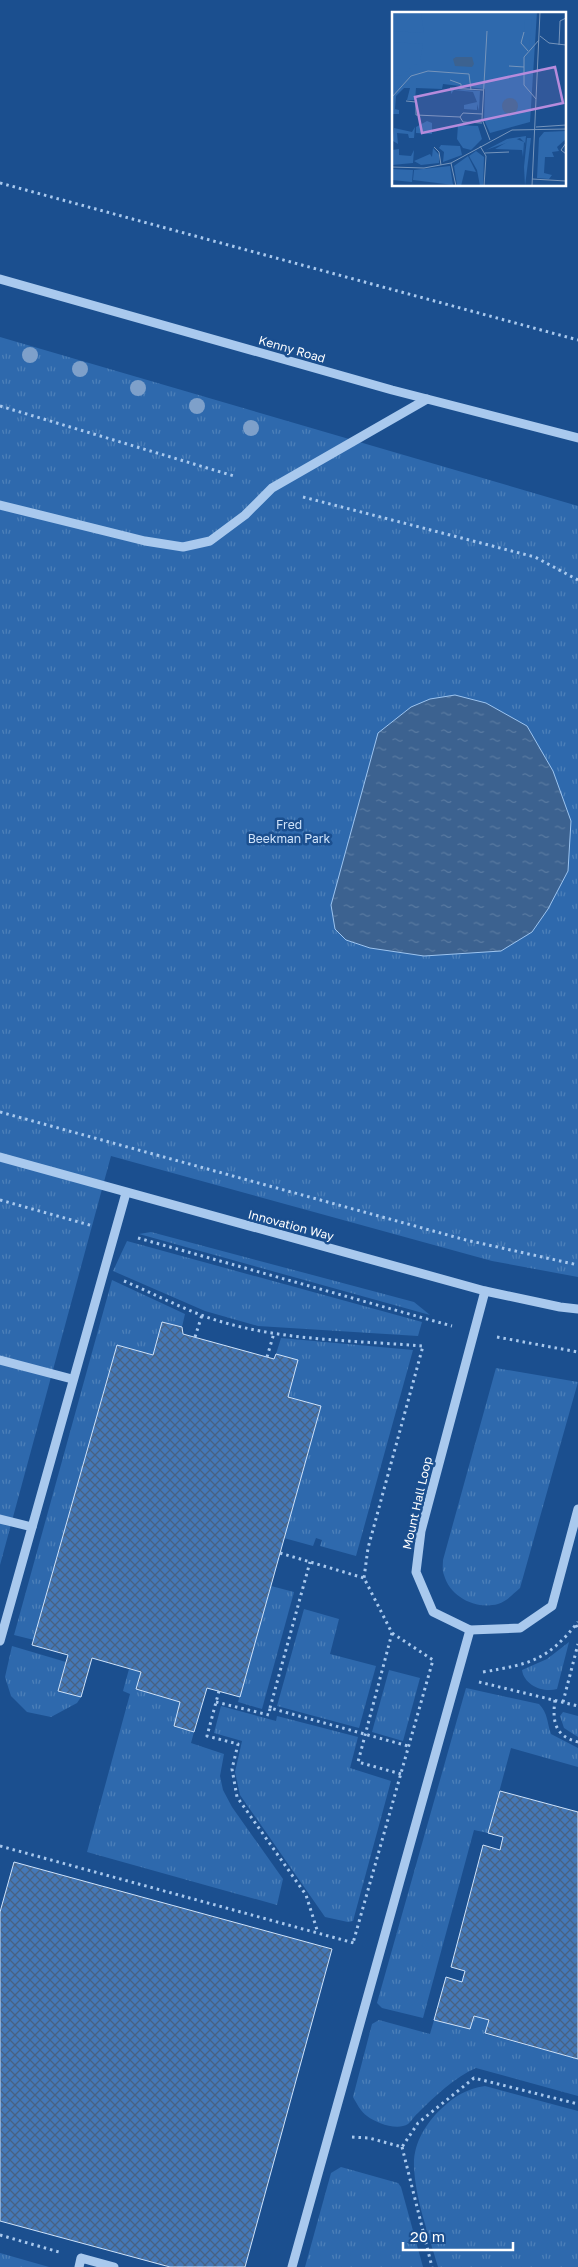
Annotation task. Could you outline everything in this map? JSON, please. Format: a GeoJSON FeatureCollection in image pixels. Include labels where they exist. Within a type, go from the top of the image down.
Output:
{"type":"FeatureCollection","features":[{"type":"Feature","properties":{"kind":"street","name":"Kenny Road"},"geometry":{"type":"LineString","coordinates":[[0,279],[428,399],[578,438]]}},
{"type":"Feature","properties":{"kind":"street"},"geometry":{"type":"LineString","coordinates":[[0,506],[145,541],[183,547],[210,541],[245,516],[272,488],[428,399]]}},
{"type":"Feature","properties":{"kind":"street","name":"Innovation Way"},"geometry":{"type":"LineString","coordinates":[[0,1157],[485,1291],[578,1309]]}},
{"type":"Feature","properties":{"kind":"street"},"geometry":{"type":"LineString","coordinates":[[0,1640],[72,1379],[126,1193]]}},
{"type":"Feature","properties":{"kind":"street","name":"Mount Hall Loop"},"geometry":{"type":"LineString","coordinates":[[485,1291],[421,1531],[416,1572],[433,1612],[470,1630],[520,1628],[552,1606],[578,1509]]}},
{"type":"Feature","properties":{"kind":"street"},"geometry":{"type":"LineString","coordinates":[[0,1360],[72,1379]]}},
{"type":"Feature","properties":{"kind":"street"},"geometry":{"type":"LineString","coordinates":[[0,1519],[32,1527]]}},
{"type":"Feature","properties":{"kind":"street"},"geometry":{"type":"LineString","coordinates":[[292,2267],[470,1630]]}},
{"type":"Feature","properties":{"kind":"street"},"geometry":{"type":"LineString","coordinates":[[80,2263],[114,2267]]}},
{"type":"Feature","properties":{"kind":"path"},"geometry":{"type":"LineString","coordinates":[[0,183],[578,340]]}},
{"type":"Feature","properties":{"kind":"path"},"geometry":{"type":"LineString","coordinates":[[0,406],[234,476]]}},
{"type":"Feature","properties":{"kind":"path"},"geometry":{"type":"LineString","coordinates":[[302,497],[535,557],[578,580]]}},
{"type":"Feature","properties":{"kind":"path"},"geometry":{"type":"LineString","coordinates":[[0,1112],[466,1240],[578,1265]]}},
{"type":"Feature","properties":{"kind":"path"},"geometry":{"type":"LineString","coordinates":[[0,1200],[70,1219]]}},
{"type":"Feature","properties":{"kind":"path"},"geometry":{"type":"LineString","coordinates":[[136,1238],[430,1321]]}},
{"type":"Feature","properties":{"kind":"path"},"geometry":{"type":"LineString","coordinates":[[116,1277],[202,1315],[274,1333],[423,1346],[368,1548],[364,1578],[392,1633],[433,1660],[480,1682],[578,1706]]}},
{"type":"Feature","properties":{"kind":"path"},"geometry":{"type":"LineString","coordinates":[[195,1337],[202,1315]]}},
{"type":"Feature","properties":{"kind":"path"},"geometry":{"type":"LineString","coordinates":[[267,1358],[274,1333]]}},
{"type":"Feature","properties":{"kind":"path"},"geometry":{"type":"LineString","coordinates":[[513,1341],[578,1352]]}},
{"type":"Feature","properties":{"kind":"path"},"geometry":{"type":"LineString","coordinates":[[280,1553],[364,1578]]}},
{"type":"Feature","properties":{"kind":"path"},"geometry":{"type":"LineString","coordinates":[[216,1702],[269,1715],[310,1562]]}},
{"type":"Feature","properties":{"kind":"path"},"geometry":{"type":"LineString","coordinates":[[577,1623],[578,1630]]}},
{"type":"Feature","properties":{"kind":"path"},"geometry":{"type":"LineString","coordinates":[[480,1682],[483,1672],[523,1665],[547,1654],[563,1640],[577,1623]]}},
{"type":"Feature","properties":{"kind":"path"},"geometry":{"type":"LineString","coordinates":[[392,1633],[358,1762],[401,1774]]}},
{"type":"Feature","properties":{"kind":"path"},"geometry":{"type":"LineString","coordinates":[[563,1702],[578,1644]]}},
{"type":"Feature","properties":{"kind":"path"},"geometry":{"type":"LineString","coordinates":[[354,1943],[433,1660]]}},
{"type":"Feature","properties":{"kind":"path"},"geometry":{"type":"LineString","coordinates":[[219,1691],[208,1736],[238,1744],[232,1769],[237,1797],[306,1895],[318,1933]]}},
{"type":"Feature","properties":{"kind":"path"},"geometry":{"type":"LineString","coordinates":[[555,1700],[554,1725],[560,1734],[578,1742]]}},
{"type":"Feature","properties":{"kind":"path"},"geometry":{"type":"LineString","coordinates":[[270,1708],[436,1753]]}},
{"type":"Feature","properties":{"kind":"path"},"geometry":{"type":"LineString","coordinates":[[0,1846],[381,1950]]}},
{"type":"Feature","properties":{"kind":"path"},"geometry":{"type":"LineString","coordinates":[[432,2267],[402,2147],[418,2123],[474,2078],[578,2104]]}},
{"type":"Feature","properties":{"kind":"path"},"geometry":{"type":"LineString","coordinates":[[329,2136],[369,2138],[402,2147]]}},
{"type":"Feature","properties":{"kind":"path"},"geometry":{"type":"LineString","coordinates":[[0,2234],[80,2263]]}},
{"type":"Feature","properties":{"kind":"green space","name":"Fred Beekman Park"},"geometry":{"type":"Polygon","coordinates":[[[0,337],[578,506],[578,1277],[492,1261],[111,1156],[0,1565],[0,337]]]}},
{"type":"Feature","properties":{"kind":"green space"},"geometry":{"type":"Polygon","coordinates":[[[151,1232],[414,1302],[430,1315],[139,1234],[151,1232]]]}},
{"type":"Feature","properties":{"kind":"green space"},"geometry":{"type":"Polygon","coordinates":[[[127,1241],[422,1322],[418,1336],[258,1326],[205,1311],[113,1271],[127,1241]]]}},
{"type":"Feature","properties":{"kind":"green space"},"geometry":{"type":"Polygon","coordinates":[[[112,1280],[185,1314],[182,1327],[162,1322],[153,1355],[117,1345],[34,1640],[14,1635],[112,1280]]]}},
{"type":"Feature","properties":{"kind":"green space"},"geometry":{"type":"Polygon","coordinates":[[[281,1338],[413,1350],[356,1556],[320,1546],[322,1540],[316,1538],[313,1546],[284,1538],[321,1407],[288,1397],[276,1354],[281,1338]]]}},
{"type":"Feature","properties":{"kind":"green space"},"geometry":{"type":"Polygon","coordinates":[[[496,1368],[578,1382],[520,1588],[501,1603],[481,1605],[465,1600],[452,1590],[443,1573],[443,1560],[496,1368]]]}},
{"type":"Feature","properties":{"kind":"green space"},"geometry":{"type":"Polygon","coordinates":[[[271,1586],[294,1592],[262,1709],[238,1702],[271,1586]]]}},
{"type":"Feature","properties":{"kind":"green space"},"geometry":{"type":"Polygon","coordinates":[[[304,1609],[339,1619],[330,1654],[376,1666],[359,1728],[277,1706],[304,1609]]]}},
{"type":"Feature","properties":{"kind":"green space"},"geometry":{"type":"Polygon","coordinates":[[[569,1642],[557,1689],[540,1689],[526,1680],[522,1670],[547,1659],[569,1642]]]}},
{"type":"Feature","properties":{"kind":"green space"},"geometry":{"type":"Polygon","coordinates":[[[12,1646],[66,1662],[58,1691],[81,1697],[77,1703],[51,1717],[27,1712],[11,1696],[5,1677],[12,1646]]]}},
{"type":"Feature","properties":{"kind":"green space"},"geometry":{"type":"Polygon","coordinates":[[[129,1669],[141,1672],[180,1702],[194,1732],[191,1743],[224,1754],[220,1776],[223,1790],[232,1807],[283,1879],[277,1905],[87,1852],[130,1694],[123,1691],[129,1669]]]}},
{"type":"Feature","properties":{"kind":"green space"},"geometry":{"type":"Polygon","coordinates":[[[389,1670],[420,1678],[403,1741],[372,1732],[389,1670]]]}},
{"type":"Feature","properties":{"kind":"green space"},"geometry":{"type":"Polygon","coordinates":[[[466,1688],[539,1704],[546,1715],[551,1734],[578,1748],[578,1767],[511,1748],[488,1833],[474,1830],[423,2018],[382,2008],[377,2003],[466,1688]]]}},
{"type":"Feature","properties":{"kind":"green space"},"geometry":{"type":"Polygon","coordinates":[[[221,1706],[276,1721],[277,1716],[358,1737],[350,1768],[391,1781],[353,1921],[348,1922],[325,1917],[240,1795],[235,1772],[242,1741],[214,1733],[221,1706]]]}},
{"type":"Feature","properties":{"kind":"green space"},"geometry":{"type":"Polygon","coordinates":[[[563,1712],[578,1716],[578,1737],[564,1728],[560,1716],[563,1712]]]}},
{"type":"Feature","properties":{"kind":"green space"},"geometry":{"type":"Polygon","coordinates":[[[474,2016],[489,2020],[485,2034],[578,2059],[578,2096],[476,2068],[460,2076],[446,2087],[409,2123],[403,2126],[393,2126],[371,2119],[359,2108],[353,2097],[372,2024],[379,2020],[430,2034],[434,2020],[470,2029],[474,2016]]]}},
{"type":"Feature","properties":{"kind":"green space"},"geometry":{"type":"Polygon","coordinates":[[[485,2086],[578,2111],[578,2267],[438,2267],[423,2217],[415,2179],[414,2158],[418,2142],[430,2121],[451,2100],[472,2089],[485,2086]]]}},
{"type":"Feature","properties":{"kind":"green space"},"geometry":{"type":"Polygon","coordinates":[[[341,2167],[398,2183],[401,2187],[423,2267],[305,2267],[331,2173],[341,2167]]]}},
{"type":"Feature","properties":{"kind":"green space"},"geometry":{"type":"Polygon","coordinates":[[[0,2253],[49,2267],[0,2267],[0,2253]]]}},
{"type":"Feature","properties":{"kind":"water"},"geometry":{"type":"Polygon","coordinates":[[[455,695],[486,703],[527,726],[553,771],[571,821],[568,871],[548,909],[532,932],[501,951],[424,956],[370,948],[346,940],[335,929],[331,905],[378,733],[411,707],[430,699],[455,695]]]}},
{"type":"Feature","properties":{"kind":"building"},"geometry":{"type":"Polygon","coordinates":[[[162,1322],[182,1327],[183,1334],[274,1359],[276,1354],[298,1360],[288,1397],[321,1406],[240,1697],[207,1688],[194,1732],[174,1726],[180,1702],[136,1689],[141,1672],[92,1658],[81,1697],[58,1691],[68,1655],[32,1645],[117,1345],[153,1355],[162,1322]]]}},
{"type":"Feature","properties":{"kind":"building"},"geometry":{"type":"Polygon","coordinates":[[[500,1791],[578,1812],[578,2059],[485,2033],[489,2020],[474,2016],[470,2029],[434,2020],[446,1977],[462,1982],[465,1971],[451,1967],[483,1845],[500,1850],[503,1837],[488,1833],[500,1791]]]}},
{"type":"Feature","properties":{"kind":"building"},"geometry":{"type":"Polygon","coordinates":[[[14,1862],[332,1949],[245,2267],[170,2267],[0,2221],[0,1912],[14,1862]]]}}]}
